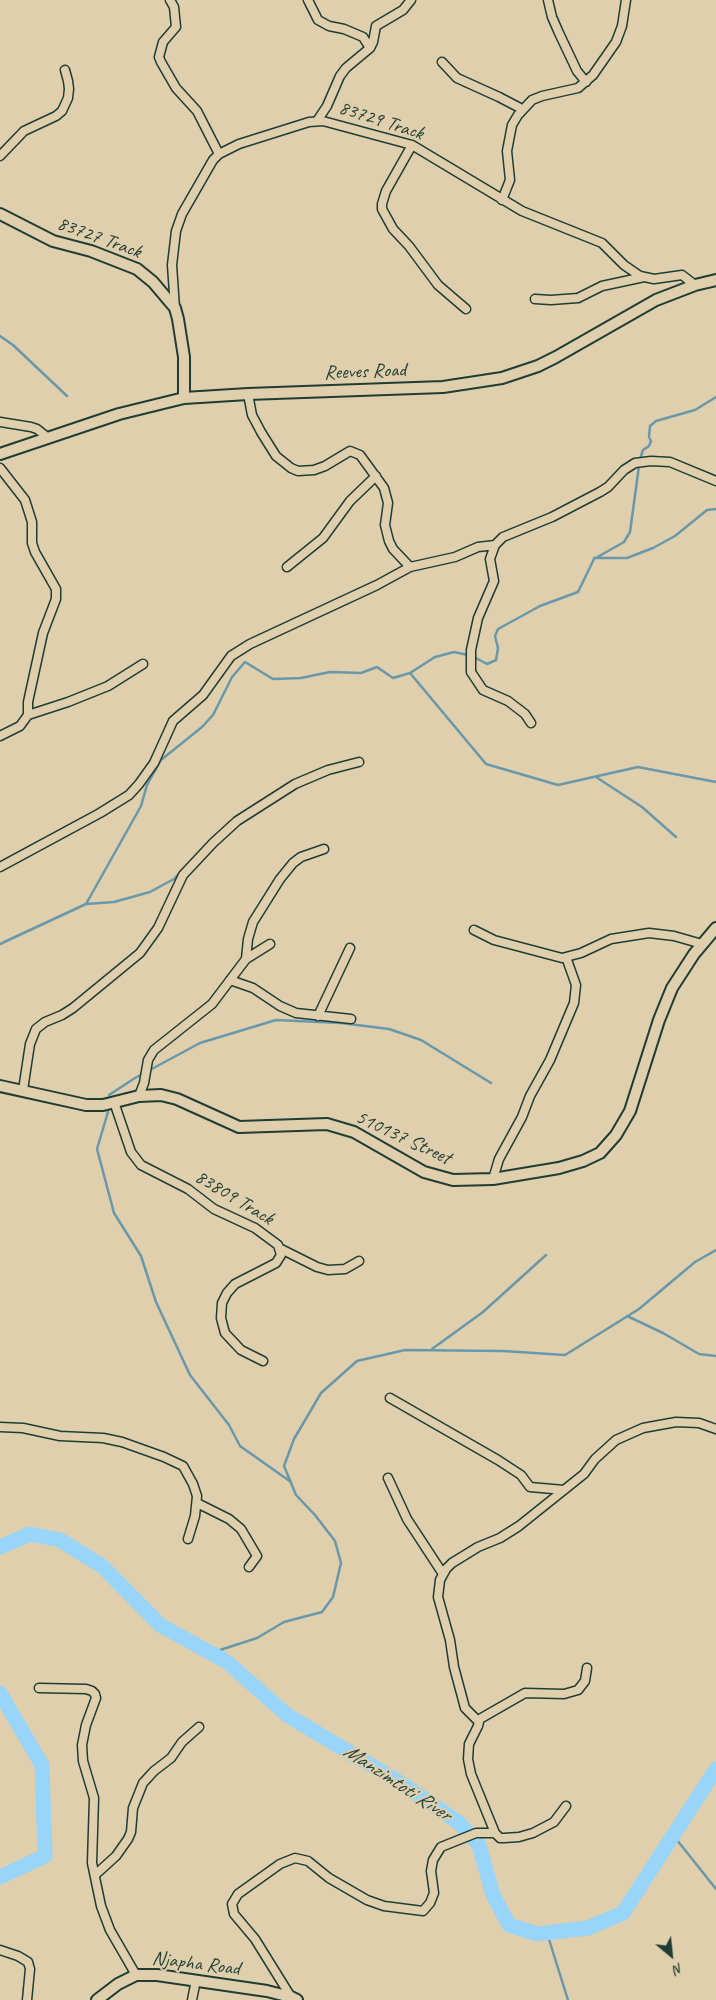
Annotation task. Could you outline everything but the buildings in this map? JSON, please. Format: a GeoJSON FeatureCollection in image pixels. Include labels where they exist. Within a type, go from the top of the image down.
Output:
{"type":"FeatureCollection","features":[{"type":"Feature","properties":{"kind":"street"},"geometry":{"type":"LineString","coordinates":[[170,0],[174,7],[176,27],[163,42],[160,62],[176,88],[197,112],[218,154],[182,214],[176,232],[172,265],[175,308]]}},
{"type":"Feature","properties":{"kind":"street"},"geometry":{"type":"LineString","coordinates":[[308,0],[318,20],[329,26],[344,29],[363,37],[370,48]]}},
{"type":"Feature","properties":{"kind":"street"},"geometry":{"type":"LineString","coordinates":[[317,121],[327,106],[340,76],[374,42],[376,26],[402,10],[411,0]]}},
{"type":"Feature","properties":{"kind":"street"},"geometry":{"type":"LineString","coordinates":[[548,0],[552,17],[577,72],[586,82]]}},
{"type":"Feature","properties":{"kind":"street"},"geometry":{"type":"LineString","coordinates":[[502,200],[510,180],[508,151],[512,125],[522,109],[532,100],[574,89],[586,82],[600,66],[616,42],[622,26],[626,0]]}},
{"type":"Feature","properties":{"kind":"street"},"geometry":{"type":"LineString","coordinates":[[442,62],[457,78],[522,109]]}},
{"type":"Feature","properties":{"kind":"street"},"geometry":{"type":"LineString","coordinates":[[0,156],[24,131],[62,111],[68,98],[68,80],[65,70]]}},
{"type":"Feature","properties":{"kind":"street","name":"83729 Track"},"geometry":{"type":"LineString","coordinates":[[218,154],[239,144],[317,121],[328,121],[412,146],[529,215],[602,243],[624,265],[644,277]]}},
{"type":"Feature","properties":{"kind":"street"},"geometry":{"type":"LineString","coordinates":[[412,146],[386,191],[382,210],[393,229],[409,246],[438,285],[466,309]]}},
{"type":"Feature","properties":{"kind":"street","name":"83727 Track"},"geometry":{"type":"LineString","coordinates":[[0,214],[53,241],[91,252],[137,269],[159,288],[175,308],[183,344],[184,398]]}},
{"type":"Feature","properties":{"kind":"street"},"geometry":{"type":"LineString","coordinates":[[535,299],[578,298],[602,286],[644,277],[654,279],[682,275],[695,285]]}},
{"type":"Feature","properties":{"kind":"street","name":"Reeves Road"},"geometry":{"type":"LineString","coordinates":[[0,454],[141,407],[184,398],[443,387],[502,378],[538,366],[636,309],[666,295],[716,280]]}},
{"type":"Feature","properties":{"kind":"street"},"geometry":{"type":"LineString","coordinates":[[248,394],[252,415],[261,432],[276,456],[291,468],[298,471],[314,470],[353,450],[360,455],[376,476],[387,496],[386,525],[389,541],[393,549],[410,567]]}},
{"type":"Feature","properties":{"kind":"street"},"geometry":{"type":"LineString","coordinates":[[0,422],[31,427],[47,437]]}},
{"type":"Feature","properties":{"kind":"street"},"geometry":{"type":"LineString","coordinates":[[531,723],[525,714],[508,701],[484,690],[471,672],[472,650],[478,618],[494,581],[490,559],[495,545],[503,536],[552,517],[600,492],[635,462],[670,462],[716,481]]}},
{"type":"Feature","properties":{"kind":"street"},"geometry":{"type":"LineString","coordinates":[[0,468],[25,500],[32,522],[32,543],[35,552],[56,589],[56,599],[43,633],[27,711],[20,726],[0,736]]}},
{"type":"Feature","properties":{"kind":"street"},"geometry":{"type":"LineString","coordinates":[[287,567],[323,538],[350,501],[376,476]]}},
{"type":"Feature","properties":{"kind":"street"},"geometry":{"type":"LineString","coordinates":[[0,867],[100,813],[128,795],[151,768],[173,721],[203,696],[227,662],[239,650],[377,585],[410,567],[455,557],[478,547],[495,545]]}},
{"type":"Feature","properties":{"kind":"street"},"geometry":{"type":"LineString","coordinates":[[27,711],[68,702],[108,686],[142,664]]}},
{"type":"Feature","properties":{"kind":"street"},"geometry":{"type":"LineString","coordinates":[[23,1090],[30,1044],[36,1029],[45,1022],[73,1008],[140,953],[158,928],[183,875],[213,843],[237,821],[295,784],[328,770],[359,762]]}},
{"type":"Feature","properties":{"kind":"street"},"geometry":{"type":"LineString","coordinates":[[246,959],[248,939],[253,922],[280,880],[301,857],[324,849]]}},
{"type":"Feature","properties":{"kind":"street","name":"510137 Street"},"geometry":{"type":"LineString","coordinates":[[0,1086],[86,1105],[98,1105],[155,1094],[168,1096],[234,1126],[310,1124],[336,1127],[354,1132],[424,1172],[453,1180],[493,1179],[572,1165],[593,1157],[609,1145],[621,1128],[630,1111],[659,1020],[672,988],[702,944],[716,928]]}},
{"type":"Feature","properties":{"kind":"street"},"geometry":{"type":"LineString","coordinates":[[474,930],[494,940],[562,958],[581,953],[611,939],[649,933],[674,936],[702,944]]}},
{"type":"Feature","properties":{"kind":"street"},"geometry":{"type":"LineString","coordinates":[[139,1096],[148,1060],[154,1050],[203,1012],[216,999],[246,959],[270,944]]}},
{"type":"Feature","properties":{"kind":"street"},"geometry":{"type":"LineString","coordinates":[[318,1016],[350,948]]}},
{"type":"Feature","properties":{"kind":"street"},"geometry":{"type":"LineString","coordinates":[[493,1179],[499,1159],[550,1060],[574,1003],[576,984],[566,957]]}},
{"type":"Feature","properties":{"kind":"street"},"geometry":{"type":"LineString","coordinates":[[230,980],[253,988],[280,1006],[296,1013],[352,1019]]}},
{"type":"Feature","properties":{"kind":"street","name":"83809 Track"},"geometry":{"type":"LineString","coordinates":[[114,1102],[127,1143],[138,1162],[147,1169],[188,1189],[218,1212],[255,1228],[279,1248],[281,1255],[276,1263],[238,1282],[231,1288],[222,1303],[221,1318],[225,1333],[241,1350],[263,1361]]}},
{"type":"Feature","properties":{"kind":"street"},"geometry":{"type":"LineString","coordinates":[[279,1248],[317,1267],[328,1270],[345,1269],[360,1261]]}},
{"type":"Feature","properties":{"kind":"street"},"geometry":{"type":"LineString","coordinates":[[390,1398],[498,1460],[521,1475],[530,1487],[564,1490]]}},
{"type":"Feature","properties":{"kind":"street"},"geometry":{"type":"LineString","coordinates":[[566,1806],[554,1822],[533,1833],[519,1838],[500,1838],[496,1833],[471,1774],[468,1759],[469,1744],[478,1726],[478,1720],[466,1708],[454,1667],[450,1640],[438,1597],[438,1588],[443,1574],[446,1569],[463,1557],[519,1526],[584,1474],[609,1446],[628,1434],[666,1423],[683,1421],[699,1423],[716,1429]]}},
{"type":"Feature","properties":{"kind":"street"},"geometry":{"type":"LineString","coordinates":[[0,1428],[23,1428],[60,1436],[103,1438],[122,1442],[183,1466],[193,1484],[197,1503],[196,1516],[188,1539]]}},
{"type":"Feature","properties":{"kind":"street"},"geometry":{"type":"LineString","coordinates":[[388,1478],[408,1519],[443,1574]]}},
{"type":"Feature","properties":{"kind":"street"},"geometry":{"type":"LineString","coordinates":[[197,1503],[228,1519],[241,1529],[257,1556],[249,1567]]}},
{"type":"Feature","properties":{"kind":"street"},"geometry":{"type":"LineString","coordinates":[[478,1720],[525,1693],[564,1694],[578,1690],[585,1681],[587,1668]]}},
{"type":"Feature","properties":{"kind":"street"},"geometry":{"type":"LineString","coordinates":[[39,1688],[86,1689],[95,1694],[82,1745],[83,1760],[94,1798],[92,1863],[101,1906],[110,1930],[136,1975]]}},
{"type":"Feature","properties":{"kind":"street"},"geometry":{"type":"LineString","coordinates":[[95,1875],[116,1856],[128,1839],[131,1832],[133,1808],[143,1783],[154,1771],[171,1758],[182,1742],[200,1727]]}},
{"type":"Feature","properties":{"kind":"street"},"geometry":{"type":"LineString","coordinates":[[294,1998],[251,1934],[234,1914],[232,1904],[238,1894],[280,1864],[295,1858],[308,1862],[329,1878],[367,1900],[384,1906],[423,1911],[430,1903],[434,1893],[431,1871],[437,1852],[441,1847],[476,1833],[496,1833]]}},
{"type":"Feature","properties":{"kind":"street"},"geometry":{"type":"LineString","coordinates":[[0,1950],[18,1956],[28,1962],[30,1969],[27,2000]]}},
{"type":"Feature","properties":{"kind":"street","name":"Njapha Road"},"geometry":{"type":"LineString","coordinates":[[97,2000],[118,1984],[136,1975],[157,1975],[196,1980],[267,1991],[294,1998]]}},
{"type":"Feature","properties":{"kind":"street"},"geometry":{"type":"LineString","coordinates":[[192,2000],[196,1980]]}},
{"type":"Feature","properties":{"kind":"waterway"},"geometry":{"type":"LineString","coordinates":[[0,336],[13,345],[67,396]]}},
{"type":"Feature","properties":{"kind":"waterway"},"geometry":{"type":"LineString","coordinates":[[640,459],[643,450],[649,446],[651,441],[649,437],[650,426],[656,421],[695,410],[716,397]]}},
{"type":"Feature","properties":{"kind":"waterway"},"geometry":{"type":"LineString","coordinates":[[474,657],[487,664],[496,660],[498,648],[495,636],[498,629],[540,606],[578,592],[594,559],[624,542],[630,532],[639,466]]}},
{"type":"Feature","properties":{"kind":"waterway"},"geometry":{"type":"LineString","coordinates":[[594,558],[627,558],[653,548],[675,536],[707,510],[716,509]]}},
{"type":"Feature","properties":{"kind":"waterway"},"geometry":{"type":"LineString","coordinates":[[86,904],[141,806],[147,785],[161,760],[202,727],[213,715],[232,677],[245,662],[273,679],[301,678],[330,672],[361,673],[377,667],[393,678],[410,673],[435,657],[454,652],[468,655]]}},
{"type":"Feature","properties":{"kind":"waterway"},"geometry":{"type":"LineString","coordinates":[[410,673],[486,764],[558,785],[638,767],[716,782]]}},
{"type":"Feature","properties":{"kind":"waterway"},"geometry":{"type":"LineString","coordinates":[[596,777],[642,807],[676,837]]}},
{"type":"Feature","properties":{"kind":"waterway"},"geometry":{"type":"LineString","coordinates":[[0,944],[86,904],[114,902],[150,892],[174,879],[185,867]]}},
{"type":"Feature","properties":{"kind":"waterway"},"geometry":{"type":"LineString","coordinates":[[109,1095],[135,1078],[200,1043],[276,1020],[341,1023],[389,1029],[421,1040],[491,1083]]}},
{"type":"Feature","properties":{"kind":"waterway"},"geometry":{"type":"LineString","coordinates":[[108,1112],[97,1149],[114,1213],[141,1256],[156,1302],[190,1375],[229,1425],[240,1446],[291,1482]]}},
{"type":"Feature","properties":{"kind":"waterway"},"geometry":{"type":"LineString","coordinates":[[211,1653],[257,1638],[284,1622],[322,1612],[333,1597],[341,1563],[335,1541],[315,1515],[296,1495],[284,1466],[294,1439],[321,1393],[357,1361],[405,1350],[503,1351],[565,1355],[639,1309],[695,1262],[716,1250]]}},
{"type":"Feature","properties":{"kind":"waterway"},"geometry":{"type":"LineString","coordinates":[[432,1349],[483,1312],[546,1255]]}},
{"type":"Feature","properties":{"kind":"waterway"},"geometry":{"type":"LineString","coordinates":[[627,1316],[663,1333],[699,1354],[716,1356]]}},
{"type":"Feature","properties":{"kind":"waterway","name":"Manzimtoti River"},"geometry":{"type":"LineString","coordinates":[[0,1547],[30,1534],[60,1540],[102,1566],[160,1625],[227,1662],[287,1715],[402,1784],[458,1822],[479,1845],[493,1895],[509,1925],[537,1934],[588,1928],[623,1913],[716,1769]]}},
{"type":"Feature","properties":{"kind":"waterway","name":"Manzimtoti River"},"geometry":{"type":"LineString","coordinates":[[0,1693],[42,1765],[45,1856],[0,1877]]}},
{"type":"Feature","properties":{"kind":"waterway"},"geometry":{"type":"LineString","coordinates":[[673,1835],[716,1889]]}},
{"type":"Feature","properties":{"kind":"waterway"},"geometry":{"type":"LineString","coordinates":[[547,1933],[568,2000]]}}]}
